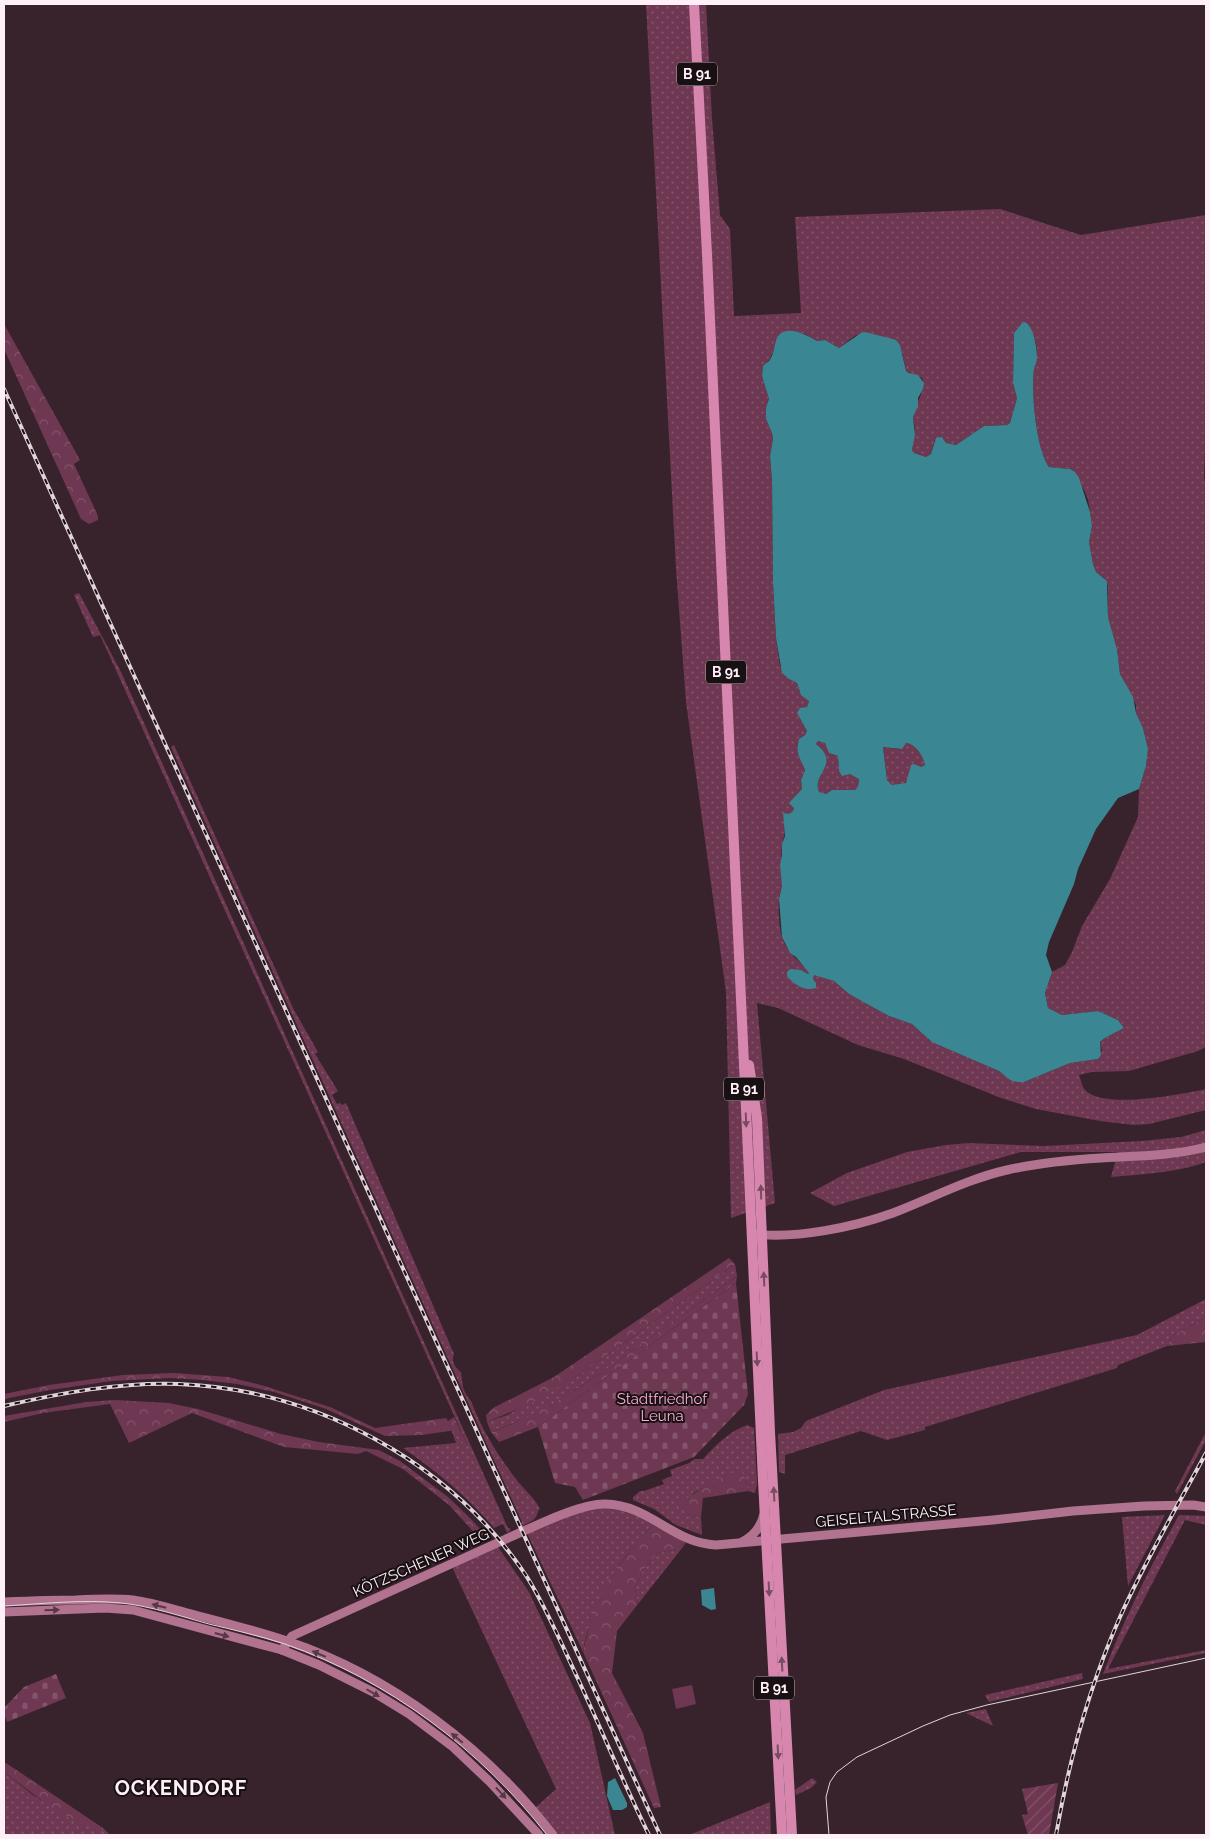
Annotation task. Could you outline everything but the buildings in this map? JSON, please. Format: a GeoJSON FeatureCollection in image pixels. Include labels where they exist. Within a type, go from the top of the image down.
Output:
{"type":"FeatureCollection","features":[{"type":"Feature","properties":{"kind":"main road","name":"B 91"},"geometry":{"type":"LineString","coordinates":[[694,4],[741,1019],[770,1432],[771,1540],[782,1835]]}},
{"type":"Feature","properties":{"kind":"main road"},"geometry":{"type":"LineString","coordinates":[[757,1234],[774,1235],[852,1225],[892,1213],[1004,1171],[1038,1164],[1100,1158],[1155,1156],[1206,1147]]}},
{"type":"Feature","properties":{"kind":"main road","name":"B 91"},"geometry":{"type":"LineString","coordinates":[[757,1234],[764,1512],[771,1540],[792,1835]]}},
{"type":"Feature","properties":{"kind":"main road","name":"GEISELTALSTRASSE"},"geometry":{"type":"LineString","coordinates":[[577,1509],[604,1504],[624,1506],[646,1514],[673,1532],[706,1544],[740,1543],[1073,1511],[1144,1506],[1193,1505],[1206,1507]]}},
{"type":"Feature","properties":{"kind":"main road","name":"KÖTZSCHENER WEG"},"geometry":{"type":"LineString","coordinates":[[282,1650],[292,1636],[577,1509]]}},
{"type":"Feature","properties":{"kind":"main road"},"geometry":{"type":"LineString","coordinates":[[740,1543],[748,1539],[757,1530],[762,1522],[764,1512]]}},
{"type":"Feature","properties":{"kind":"main road"},"geometry":{"type":"LineString","coordinates":[[4,1602],[134,1600],[223,1622],[288,1641],[324,1656],[374,1681],[423,1711],[481,1758],[531,1809],[552,1835]]}},
{"type":"Feature","properties":{"kind":"main road"},"geometry":{"type":"LineString","coordinates":[[4,1612],[105,1608],[133,1610],[282,1650],[339,1675],[410,1714],[475,1766],[539,1835]]}},
{"type":"Feature","properties":{"kind":"green space"},"geometry":{"type":"Polygon","coordinates":[[[646,4],[706,4],[712,119],[720,215],[730,229],[734,316],[801,313],[795,217],[1000,209],[1081,235],[1206,215],[1206,426],[1204,477],[1206,486],[1206,1047],[1129,1071],[1092,1072],[1079,1075],[1085,1090],[1094,1096],[1108,1099],[1143,1099],[1206,1089],[1206,1110],[1149,1124],[1134,1125],[1100,1121],[1036,1109],[1001,1098],[904,1059],[858,1045],[778,1008],[757,1003],[775,1203],[731,1218],[726,992],[686,702],[676,569],[646,4]],[[1022,323],[1014,333],[1013,383],[1017,398],[1010,423],[1007,425],[984,426],[956,445],[946,443],[943,438],[935,440],[931,454],[926,457],[914,453],[912,450],[915,429],[913,417],[922,393],[922,378],[906,371],[902,352],[856,335],[839,348],[825,340],[817,341],[805,334],[788,331],[780,334],[770,359],[763,366],[762,376],[769,399],[766,407],[766,419],[773,439],[770,456],[773,583],[776,638],[780,666],[789,679],[797,683],[799,690],[809,701],[799,717],[807,731],[799,739],[798,744],[799,755],[805,770],[801,780],[802,789],[793,805],[795,808],[793,811],[784,813],[785,831],[781,855],[782,886],[779,907],[780,928],[784,942],[790,952],[810,973],[808,974],[801,970],[787,972],[787,976],[798,986],[816,983],[813,979],[814,974],[834,981],[849,994],[865,1003],[889,1016],[912,1024],[926,1035],[929,1040],[999,1071],[1012,1081],[1019,1082],[1024,1082],[1070,1063],[1098,1059],[1102,1051],[1100,1043],[1105,1038],[1124,1028],[1118,1020],[1098,1011],[1062,1015],[1048,1008],[1045,993],[1052,972],[1065,965],[1072,952],[1082,926],[1110,879],[1138,817],[1139,789],[1146,766],[1148,749],[1143,728],[1136,713],[1136,705],[1120,674],[1117,649],[1108,617],[1108,586],[1104,578],[1096,572],[1093,564],[1089,542],[1092,526],[1088,499],[1070,469],[1049,467],[1044,459],[1035,419],[1033,391],[1036,346],[1034,338],[1022,323]]]}},
{"type":"Feature","properties":{"kind":"green space"},"geometry":{"type":"Polygon","coordinates":[[[4,324],[80,460],[74,464],[98,516],[98,520],[89,524],[81,519],[4,349],[4,324]]]}},
{"type":"Feature","properties":{"kind":"green space"},"geometry":{"type":"Polygon","coordinates":[[[79,593],[121,672],[508,1528],[510,1528],[510,1531],[507,1533],[503,1524],[494,1528],[452,1485],[403,1448],[456,1443],[451,1429],[457,1430],[464,1444],[467,1444],[100,635],[93,637],[74,595],[79,593]]]}},
{"type":"Feature","properties":{"kind":"green space"},"geometry":{"type":"Polygon","coordinates":[[[818,741],[825,743],[831,754],[838,756],[839,771],[859,779],[858,787],[855,790],[832,790],[826,794],[819,792],[819,780],[826,763],[826,757],[816,744],[818,741]]]}},
{"type":"Feature","properties":{"kind":"green space"},"geometry":{"type":"Polygon","coordinates":[[[906,743],[918,751],[925,765],[910,768],[908,780],[903,785],[892,785],[887,780],[883,747],[899,749],[906,743]]]}},
{"type":"Feature","properties":{"kind":"green space"},"geometry":{"type":"Polygon","coordinates":[[[174,745],[294,1010],[318,1052],[315,1054],[338,1091],[332,1095],[337,1104],[340,1103],[342,1105],[346,1103],[454,1354],[453,1362],[461,1372],[464,1391],[496,1451],[540,1509],[535,1519],[522,1526],[522,1522],[171,747],[174,745]]]}},
{"type":"Feature","properties":{"kind":"green space"},"geometry":{"type":"Polygon","coordinates":[[[1206,1130],[1206,1162],[1171,1171],[1111,1177],[1118,1152],[1021,1152],[834,1206],[810,1193],[847,1173],[907,1152],[946,1145],[969,1143],[1044,1146],[1142,1141],[1181,1137],[1206,1130]]]}},
{"type":"Feature","properties":{"kind":"green space"},"geometry":{"type":"Polygon","coordinates":[[[729,1258],[735,1264],[576,1377],[530,1404],[487,1422],[486,1415],[493,1408],[554,1377],[729,1258]]]}},
{"type":"Feature","properties":{"kind":"green space"},"geometry":{"type":"Polygon","coordinates":[[[735,1264],[737,1276],[607,1369],[534,1415],[491,1432],[487,1422],[507,1415],[576,1377],[735,1264]]]}},
{"type":"Feature","properties":{"kind":"green space"},"geometry":{"type":"Polygon","coordinates":[[[737,1276],[736,1283],[538,1427],[499,1442],[491,1432],[531,1415],[569,1394],[737,1276]]]}},
{"type":"Feature","properties":{"kind":"green space","name":"Stadtfriedhof Leuna"},"geometry":{"type":"Polygon","coordinates":[[[736,1283],[748,1394],[744,1405],[694,1457],[583,1500],[575,1487],[555,1483],[538,1427],[736,1283]]]}},
{"type":"Feature","properties":{"kind":"green space"},"geometry":{"type":"Polygon","coordinates":[[[1206,1299],[1206,1317],[1172,1336],[1167,1346],[1118,1365],[1117,1368],[925,1427],[925,1430],[887,1440],[861,1431],[785,1455],[785,1474],[779,1472],[778,1434],[793,1432],[801,1428],[806,1421],[884,1390],[1137,1335],[1206,1299]]]}},
{"type":"Feature","properties":{"kind":"green space"},"geometry":{"type":"Polygon","coordinates":[[[1206,1317],[1206,1342],[1167,1346],[1172,1336],[1206,1317]]]}},
{"type":"Feature","properties":{"kind":"green space"},"geometry":{"type":"Polygon","coordinates":[[[174,1373],[228,1377],[261,1385],[330,1407],[375,1428],[446,1418],[448,1421],[454,1417],[467,1444],[464,1444],[456,1430],[422,1435],[385,1436],[326,1409],[274,1392],[237,1384],[202,1380],[170,1378],[112,1381],[4,1399],[4,1394],[49,1385],[123,1375],[174,1373]]]}},
{"type":"Feature","properties":{"kind":"green space"},"geometry":{"type":"Polygon","coordinates":[[[115,1400],[169,1403],[198,1409],[281,1434],[319,1442],[379,1450],[400,1461],[448,1497],[484,1533],[480,1539],[449,1505],[403,1469],[366,1451],[358,1454],[284,1447],[192,1413],[129,1443],[110,1404],[43,1413],[4,1422],[4,1416],[86,1402],[115,1400]]]}},
{"type":"Feature","properties":{"kind":"green space"},"geometry":{"type":"Polygon","coordinates":[[[747,1425],[754,1428],[757,1484],[755,1493],[748,1491],[746,1481],[728,1475],[693,1493],[682,1513],[701,1517],[702,1535],[676,1525],[654,1509],[633,1500],[633,1497],[640,1491],[664,1484],[662,1480],[672,1476],[670,1470],[695,1459],[703,1459],[728,1435],[747,1425]]]}},
{"type":"Feature","properties":{"kind":"green space"},"geometry":{"type":"Polygon","coordinates":[[[1206,1432],[1206,1440],[1177,1494],[1175,1491],[1206,1432]]]}},
{"type":"Feature","properties":{"kind":"green space"},"geometry":{"type":"Polygon","coordinates":[[[741,1469],[748,1491],[703,1498],[701,1517],[682,1513],[678,1504],[710,1483],[741,1469]]]}},
{"type":"Feature","properties":{"kind":"green space"},"geometry":{"type":"Polygon","coordinates":[[[605,1508],[632,1512],[654,1524],[629,1552],[608,1583],[593,1616],[583,1652],[527,1533],[574,1515],[605,1508]]]}},
{"type":"Feature","properties":{"kind":"green space"},"geometry":{"type":"Polygon","coordinates":[[[1165,1515],[1128,1586],[1122,1517],[1165,1515]]]}},
{"type":"Feature","properties":{"kind":"green space"},"geometry":{"type":"Polygon","coordinates":[[[1179,1515],[1206,1516],[1206,1525],[1185,1520],[1108,1669],[1206,1650],[1206,1653],[1103,1674],[1138,1593],[1179,1515]]]}},
{"type":"Feature","properties":{"kind":"green space"},"geometry":{"type":"Polygon","coordinates":[[[654,1524],[686,1543],[676,1549],[658,1553],[643,1570],[635,1588],[638,1604],[617,1631],[612,1673],[643,1733],[661,1807],[654,1808],[583,1652],[591,1619],[598,1600],[609,1580],[635,1543],[654,1524]]]}},
{"type":"Feature","properties":{"kind":"green space"},"geometry":{"type":"Polygon","coordinates":[[[686,1543],[638,1604],[635,1588],[643,1570],[658,1553],[676,1549],[686,1543]]]}},
{"type":"Feature","properties":{"kind":"green space"},"geometry":{"type":"Polygon","coordinates":[[[498,1547],[529,1592],[590,1723],[615,1835],[556,1835],[535,1808],[556,1789],[453,1569],[455,1566],[498,1547]]]}},
{"type":"Feature","properties":{"kind":"green space"},"geometry":{"type":"Polygon","coordinates":[[[1082,1673],[1083,1679],[989,1702],[985,1695],[1082,1673]]]}},
{"type":"Feature","properties":{"kind":"green space"},"geometry":{"type":"Polygon","coordinates":[[[56,1674],[66,1698],[7,1722],[4,1708],[24,1687],[56,1674]]]}},
{"type":"Feature","properties":{"kind":"green space"},"geometry":{"type":"Polygon","coordinates":[[[692,1685],[696,1704],[676,1709],[672,1689],[692,1685]]]}},
{"type":"Feature","properties":{"kind":"green space"},"geometry":{"type":"Polygon","coordinates":[[[986,1709],[993,1726],[966,1713],[986,1709]]]}},
{"type":"Feature","properties":{"kind":"green space"},"geometry":{"type":"Polygon","coordinates":[[[6,1763],[103,1828],[103,1831],[100,1832],[53,1809],[4,1772],[4,1764],[6,1763]]]}},
{"type":"Feature","properties":{"kind":"green space"},"geometry":{"type":"Polygon","coordinates":[[[4,1772],[33,1795],[66,1816],[103,1831],[103,1828],[110,1835],[4,1835],[4,1772]]]}},
{"type":"Feature","properties":{"kind":"green space"},"geometry":{"type":"Polygon","coordinates":[[[812,1778],[817,1782],[811,1788],[796,1795],[795,1790],[812,1778]]]}},
{"type":"Feature","properties":{"kind":"green space"},"geometry":{"type":"Polygon","coordinates":[[[1058,1783],[1049,1835],[1028,1835],[1022,1815],[1028,1814],[1022,1789],[1058,1783]]]}},
{"type":"Feature","properties":{"kind":"green space"},"geometry":{"type":"Polygon","coordinates":[[[770,1802],[771,1835],[689,1835],[770,1802]]]}},
{"type":"Feature","properties":{"kind":"water"},"geometry":{"type":"Polygon","coordinates":[[[1025,322],[1031,328],[1036,349],[1037,359],[1033,379],[1035,420],[1044,459],[1049,467],[1070,469],[1079,478],[1090,512],[1092,526],[1089,542],[1093,564],[1096,572],[1107,581],[1108,617],[1117,649],[1120,674],[1133,697],[1136,713],[1143,728],[1148,749],[1146,766],[1139,789],[1118,798],[1096,829],[1049,942],[1046,955],[1052,972],[1045,993],[1048,1008],[1062,1015],[1098,1011],[1118,1020],[1124,1028],[1100,1042],[1101,1055],[1098,1059],[1070,1063],[1024,1082],[1019,1082],[1012,1081],[999,1071],[932,1042],[912,1024],[889,1016],[865,1003],[849,994],[834,981],[814,975],[813,979],[816,983],[816,988],[808,989],[796,984],[787,976],[787,972],[790,969],[809,973],[796,957],[790,953],[782,937],[779,899],[782,886],[780,865],[782,844],[785,836],[783,813],[793,811],[794,808],[789,803],[802,789],[801,780],[805,770],[798,748],[799,739],[807,731],[797,713],[800,708],[807,707],[809,701],[801,695],[797,683],[782,673],[776,638],[770,456],[773,439],[766,419],[766,407],[769,399],[762,376],[763,366],[771,359],[777,338],[785,331],[796,332],[817,341],[825,340],[839,348],[865,332],[896,340],[900,345],[906,371],[918,375],[924,383],[913,417],[915,435],[912,450],[914,453],[926,457],[931,454],[936,438],[942,437],[946,443],[956,445],[984,426],[1007,425],[1010,423],[1017,398],[1013,383],[1014,333],[1025,322]],[[818,741],[816,744],[826,757],[826,763],[819,780],[819,792],[826,794],[832,790],[855,790],[858,787],[859,779],[850,774],[842,776],[839,771],[838,756],[829,753],[825,743],[818,741]],[[906,743],[902,749],[883,747],[887,780],[892,785],[906,783],[911,765],[914,764],[921,767],[925,765],[918,751],[906,743]]]}},
{"type":"Feature","properties":{"kind":"water"},"geometry":{"type":"Polygon","coordinates":[[[714,1588],[716,1609],[711,1610],[702,1605],[701,1590],[714,1588]]]}},
{"type":"Feature","properties":{"kind":"water"},"geometry":{"type":"Polygon","coordinates":[[[615,1778],[627,1803],[627,1807],[622,1810],[613,1810],[607,1796],[608,1782],[615,1778]]]}},
{"type":"Feature","properties":{"kind":"tram line"},"geometry":{"type":"LineString","coordinates":[[4,1606],[77,1602],[132,1604],[266,1638],[323,1659],[360,1677],[395,1698],[462,1746],[521,1804],[547,1835]]}},
{"type":"Feature","properties":{"kind":"tram line"},"geometry":{"type":"LineString","coordinates":[[829,1835],[826,1797],[830,1782],[837,1772],[857,1757],[923,1726],[950,1715],[987,1705],[1206,1658]]}},
{"type":"Feature","properties":{"kind":"railway"},"geometry":{"type":"LineString","coordinates":[[4,389],[660,1835]]}},
{"type":"Feature","properties":{"kind":"railway"},"geometry":{"type":"LineString","coordinates":[[4,1406],[68,1393],[134,1385],[178,1384],[229,1389],[280,1400],[329,1417],[375,1439],[419,1467],[460,1499],[496,1536],[527,1577],[554,1627],[649,1835]]}},
{"type":"Feature","properties":{"kind":"railway"},"geometry":{"type":"LineString","coordinates":[[1056,1835],[1067,1779],[1081,1724],[1109,1643],[1140,1575],[1206,1453]]}},
{"type":"Feature","properties":{"kind":"district","name":"OCKENDORF"},"geometry":{"type":"Point","coordinates":[181,1788]}}]}
